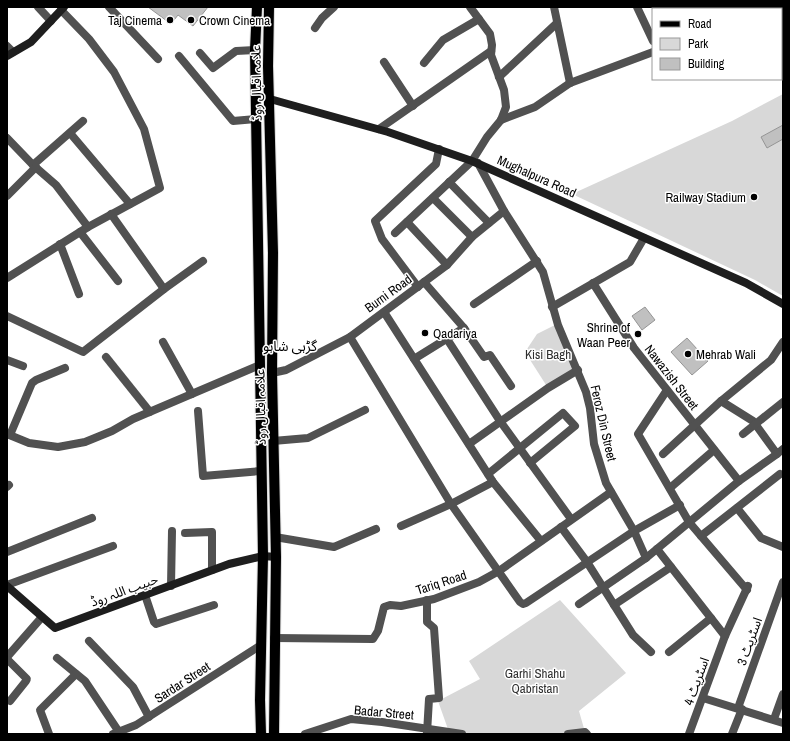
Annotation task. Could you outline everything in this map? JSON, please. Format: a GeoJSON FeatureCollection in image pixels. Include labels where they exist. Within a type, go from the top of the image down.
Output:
{"type":"FeatureCollection","features":[{"type":"Feature","properties":{"kind":"main road","name":"علامہ اقبال روڈ"},"geometry":{"type":"LineString","coordinates":[[257,7],[255,50],[263,556],[260,645],[260,734]]}},
{"type":"Feature","properties":{"kind":"main road","name":"علامہ اقبال روڈ"},"geometry":{"type":"LineString","coordinates":[[269,7],[268,66],[270,99],[272,373],[276,557],[274,734]]}},
{"type":"Feature","properties":{"kind":"main road"},"geometry":{"type":"LineString","coordinates":[[9,52],[25,46],[63,9]]}},
{"type":"Feature","properties":{"kind":"main road","name":"Mughalpura Road"},"geometry":{"type":"LineString","coordinates":[[270,99],[379,129],[475,162],[746,283],[783,304]]}},
{"type":"Feature","properties":{"kind":"main road"},"geometry":{"type":"LineString","coordinates":[[258,265],[272,265]]}},
{"type":"Feature","properties":{"kind":"main road","name":"حبیب اللہ روڈ"},"geometry":{"type":"LineString","coordinates":[[7,585],[55,628],[229,564],[263,556],[276,557]]}},
{"type":"Feature","properties":{"kind":"street"},"geometry":{"type":"LineString","coordinates":[[38,7],[51,21]]}},
{"type":"Feature","properties":{"kind":"street"},"geometry":{"type":"LineString","coordinates":[[109,7],[158,59]]}},
{"type":"Feature","properties":{"kind":"street"},"geometry":{"type":"LineString","coordinates":[[315,28],[322,18],[334,7]]}},
{"type":"Feature","properties":{"kind":"street"},"geometry":{"type":"LineString","coordinates":[[395,233],[449,182],[475,162],[487,137],[501,120],[506,107],[504,90],[491,55],[492,45],[490,34],[470,7]]}},
{"type":"Feature","properties":{"kind":"street"},"geometry":{"type":"LineString","coordinates":[[554,7],[570,82]]}},
{"type":"Feature","properties":{"kind":"street"},"geometry":{"type":"LineString","coordinates":[[637,7],[652,39]]}},
{"type":"Feature","properties":{"kind":"street"},"geometry":{"type":"LineString","coordinates":[[7,278],[88,226],[160,188],[144,129],[114,72],[89,39],[63,9]]}},
{"type":"Feature","properties":{"kind":"street"},"geometry":{"type":"LineString","coordinates":[[424,63],[443,40],[479,19]]}},
{"type":"Feature","properties":{"kind":"street"},"geometry":{"type":"LineString","coordinates":[[499,77],[558,23]]}},
{"type":"Feature","properties":{"kind":"street"},"geometry":{"type":"LineString","coordinates":[[200,52],[213,68],[236,51],[255,50]]}},
{"type":"Feature","properties":{"kind":"street"},"geometry":{"type":"LineString","coordinates":[[379,129],[492,51]]}},
{"type":"Feature","properties":{"kind":"street"},"geometry":{"type":"LineString","coordinates":[[501,120],[535,107],[570,82],[652,52]]}},
{"type":"Feature","properties":{"kind":"street"},"geometry":{"type":"LineString","coordinates":[[179,56],[233,120],[256,119]]}},
{"type":"Feature","properties":{"kind":"street"},"geometry":{"type":"LineString","coordinates":[[384,62],[413,106]]}},
{"type":"Feature","properties":{"kind":"street"},"geometry":{"type":"LineString","coordinates":[[7,196],[34,166],[83,121]]}},
{"type":"Feature","properties":{"kind":"street"},"geometry":{"type":"LineString","coordinates":[[70,133],[130,204]]}},
{"type":"Feature","properties":{"kind":"street"},"geometry":{"type":"LineString","coordinates":[[7,138],[34,166],[56,185],[88,226]]}},
{"type":"Feature","properties":{"kind":"street"},"geometry":{"type":"LineString","coordinates":[[439,149],[436,164],[375,221],[382,239],[421,284],[464,328],[484,357],[489,354],[511,386]]}},
{"type":"Feature","properties":{"kind":"street","name":"Feroz Din Street"},"geometry":{"type":"LineString","coordinates":[[475,162],[543,272],[558,325],[578,370],[590,408],[594,444],[601,466],[611,492],[634,531],[646,558]]}},
{"type":"Feature","properties":{"kind":"street"},"geometry":{"type":"LineString","coordinates":[[449,182],[489,223]]}},
{"type":"Feature","properties":{"kind":"street"},"geometry":{"type":"LineString","coordinates":[[433,198],[472,237]]}},
{"type":"Feature","properties":{"kind":"street","name":"Burni Road"},"geometry":{"type":"LineString","coordinates":[[272,373],[286,370],[350,336],[447,265],[472,237],[504,211]]}},
{"type":"Feature","properties":{"kind":"street"},"geometry":{"type":"LineString","coordinates":[[111,214],[164,289]]}},
{"type":"Feature","properties":{"kind":"street"},"geometry":{"type":"LineString","coordinates":[[407,222],[447,265]]}},
{"type":"Feature","properties":{"kind":"street"},"geometry":{"type":"LineString","coordinates":[[80,232],[118,281]]}},
{"type":"Feature","properties":{"kind":"street"},"geometry":{"type":"LineString","coordinates":[[552,307],[630,262],[644,238]]}},
{"type":"Feature","properties":{"kind":"street"},"geometry":{"type":"LineString","coordinates":[[60,244],[79,294]]}},
{"type":"Feature","properties":{"kind":"street"},"geometry":{"type":"LineString","coordinates":[[7,316],[83,352],[164,289],[203,261]]}},
{"type":"Feature","properties":{"kind":"street"},"geometry":{"type":"LineString","coordinates":[[474,304],[536,261]]}},
{"type":"Feature","properties":{"kind":"street","name":"Nawazish Street"},"geometry":{"type":"LineString","coordinates":[[593,283],[634,348],[739,481]]}},
{"type":"Feature","properties":{"kind":"street"},"geometry":{"type":"LineString","coordinates":[[384,312],[493,482],[541,541]]}},
{"type":"Feature","properties":{"kind":"street"},"geometry":{"type":"LineString","coordinates":[[414,358],[464,328]]}},
{"type":"Feature","properties":{"kind":"street"},"geometry":{"type":"LineString","coordinates":[[350,336],[451,504],[520,602],[526,604],[634,531],[680,505]]}},
{"type":"Feature","properties":{"kind":"street"},"geometry":{"type":"LineString","coordinates":[[447,339],[500,421],[572,520]]}},
{"type":"Feature","properties":{"kind":"street"},"geometry":{"type":"LineString","coordinates":[[163,342],[192,394]]}},
{"type":"Feature","properties":{"kind":"street"},"geometry":{"type":"LineString","coordinates":[[664,454],[694,424],[771,360],[783,342]]}},
{"type":"Feature","properties":{"kind":"street"},"geometry":{"type":"LineString","coordinates":[[106,357],[150,412]]}},
{"type":"Feature","properties":{"kind":"street"},"geometry":{"type":"LineString","coordinates":[[7,360],[23,366]]}},
{"type":"Feature","properties":{"kind":"street"},"geometry":{"type":"LineString","coordinates":[[65,368],[32,383],[8,435],[29,443],[58,447],[85,442],[112,431],[133,419],[260,365]]}},
{"type":"Feature","properties":{"kind":"street"},"geometry":{"type":"LineString","coordinates":[[469,444],[548,388],[578,370]]}},
{"type":"Feature","properties":{"kind":"street"},"geometry":{"type":"LineString","coordinates":[[667,390],[638,434],[690,522],[701,536],[780,474]]}},
{"type":"Feature","properties":{"kind":"street"},"geometry":{"type":"LineString","coordinates":[[579,604],[646,558],[739,481],[780,451],[753,421],[722,400]]}},
{"type":"Feature","properties":{"kind":"street"},"geometry":{"type":"LineString","coordinates":[[743,434],[783,402]]}},
{"type":"Feature","properties":{"kind":"street"},"geometry":{"type":"LineString","coordinates":[[198,410],[203,476],[261,471]]}},
{"type":"Feature","properties":{"kind":"street"},"geometry":{"type":"LineString","coordinates":[[273,441],[308,438],[365,410]]}},
{"type":"Feature","properties":{"kind":"street"},"geometry":{"type":"LineString","coordinates":[[488,474],[563,413],[575,426],[530,463]]}},
{"type":"Feature","properties":{"kind":"street"},"geometry":{"type":"LineString","coordinates":[[670,488],[714,450]]}},
{"type":"Feature","properties":{"kind":"street"},"geometry":{"type":"LineString","coordinates":[[400,526],[451,504],[493,482]]}},
{"type":"Feature","properties":{"kind":"street","name":"Tariq Road"},"geometry":{"type":"LineString","coordinates":[[274,638],[373,639],[378,631],[384,607],[390,605],[401,606],[427,600],[479,582],[499,571],[611,492]]}},
{"type":"Feature","properties":{"kind":"street"},"geometry":{"type":"LineString","coordinates":[[737,508],[761,538],[783,546]]}},
{"type":"Feature","properties":{"kind":"street"},"geometry":{"type":"LineString","coordinates":[[7,552],[92,518]]}},
{"type":"Feature","properties":{"kind":"street"},"geometry":{"type":"LineString","coordinates":[[561,527],[588,562],[633,634],[651,652]]}},
{"type":"Feature","properties":{"kind":"street"},"geometry":{"type":"LineString","coordinates":[[275,537],[334,547],[376,528]]}},
{"type":"Feature","properties":{"kind":"street"},"geometry":{"type":"LineString","coordinates":[[171,586],[172,531]]}},
{"type":"Feature","properties":{"kind":"street"},"geometry":{"type":"LineString","coordinates":[[185,533],[212,532],[212,570]]}},
{"type":"Feature","properties":{"kind":"street","name":"اسٹریٹ 4"},"geometry":{"type":"LineString","coordinates":[[689,734],[725,636],[748,588],[701,536]]}},
{"type":"Feature","properties":{"kind":"street"},"geometry":{"type":"LineString","coordinates":[[7,585],[114,546]]}},
{"type":"Feature","properties":{"kind":"street"},"geometry":{"type":"LineString","coordinates":[[657,549],[725,636]]}},
{"type":"Feature","properties":{"kind":"street"},"geometry":{"type":"LineString","coordinates":[[614,604],[671,567]]}},
{"type":"Feature","properties":{"kind":"street","name":"اسٹریٹ 3"},"geometry":{"type":"LineString","coordinates":[[732,734],[783,582]]}},
{"type":"Feature","properties":{"kind":"street"},"geometry":{"type":"LineString","coordinates":[[145,595],[156,624],[214,604]]}},
{"type":"Feature","properties":{"kind":"street"},"geometry":{"type":"LineString","coordinates":[[427,600],[427,622],[434,628],[439,698],[429,699],[427,731]]}},
{"type":"Feature","properties":{"kind":"street"},"geometry":{"type":"LineString","coordinates":[[10,701],[27,679],[7,658],[42,617]]}},
{"type":"Feature","properties":{"kind":"street"},"geometry":{"type":"LineString","coordinates":[[669,652],[711,618]]}},
{"type":"Feature","properties":{"kind":"street"},"geometry":{"type":"LineString","coordinates":[[89,641],[133,687],[149,717]]}},
{"type":"Feature","properties":{"kind":"street","name":"Sardar Street"},"geometry":{"type":"LineString","coordinates":[[116,733],[136,725],[260,645]]}},
{"type":"Feature","properties":{"kind":"street"},"geometry":{"type":"LineString","coordinates":[[57,658],[85,682],[116,733]]}},
{"type":"Feature","properties":{"kind":"street"},"geometry":{"type":"LineString","coordinates":[[49,734],[40,710],[76,674]]}},
{"type":"Feature","properties":{"kind":"street"},"geometry":{"type":"LineString","coordinates":[[774,719],[783,694]]}},
{"type":"Feature","properties":{"kind":"street"},"geometry":{"type":"LineString","coordinates":[[703,698],[783,722]]}},
{"type":"Feature","properties":{"kind":"street","name":"Badar Street"},"geometry":{"type":"LineString","coordinates":[[305,734],[351,719],[382,722],[427,731],[462,734]]}},
{"type":"Feature","properties":{"kind":"street"},"geometry":{"type":"LineString","coordinates":[[569,734],[586,732],[587,734]]}},
{"type":"Feature","properties":{"kind":"green space"},"geometry":{"type":"Polygon","coordinates":[[[783,94],[783,296],[755,280],[572,194],[732,121],[783,94]]]}},
{"type":"Feature","properties":{"kind":"green space","name":"Kisi Bagh"},"geometry":{"type":"Polygon","coordinates":[[[555,325],[578,370],[548,388],[525,352],[537,334],[555,325]]]}},
{"type":"Feature","properties":{"kind":"green space","name":"Garhi Shahu Qabristan"},"geometry":{"type":"Polygon","coordinates":[[[560,600],[626,673],[579,711],[585,732],[574,734],[462,734],[449,732],[438,701],[480,679],[469,661],[560,600]]]}},
{"type":"Feature","properties":{"kind":"building"},"geometry":{"type":"Polygon","coordinates":[[[148,7],[208,7],[193,26],[178,15],[171,24],[148,7]]]}},
{"type":"Feature","properties":{"kind":"building"},"geometry":{"type":"Polygon","coordinates":[[[783,125],[783,139],[767,148],[761,137],[783,125]]]}},
{"type":"Feature","properties":{"kind":"building"},"geometry":{"type":"Polygon","coordinates":[[[645,307],[655,320],[642,330],[632,316],[645,307]]]}},
{"type":"Feature","properties":{"kind":"building","name":"Mehrab Wali"},"geometry":{"type":"Polygon","coordinates":[[[687,338],[708,361],[692,375],[671,352],[687,338]]]}},
{"type":"Feature","properties":{"kind":"place","name":"Taj Cinema"},"geometry":{"type":"Point","coordinates":[170,20]}},
{"type":"Feature","properties":{"kind":"place","name":"Crown Cinema"},"geometry":{"type":"Point","coordinates":[191,20]}},
{"type":"Feature","properties":{"kind":"place","name":"Railway Stadium"},"geometry":{"type":"Point","coordinates":[754,197]}},
{"type":"Feature","properties":{"kind":"place","name":"Qadariya"},"geometry":{"type":"Point","coordinates":[425,333]}},
{"type":"Feature","properties":{"kind":"place","name":"Shrine of Waan Peer"},"geometry":{"type":"Point","coordinates":[638,334]}},
{"type":"Feature","properties":{"kind":"place","name":"Mehrab Wali"},"geometry":{"type":"Point","coordinates":[688,354]}},
{"type":"Feature","properties":{"kind":"district","name":"گڑہی شاہو"},"geometry":{"type":"Point","coordinates":[290,346]}}]}
